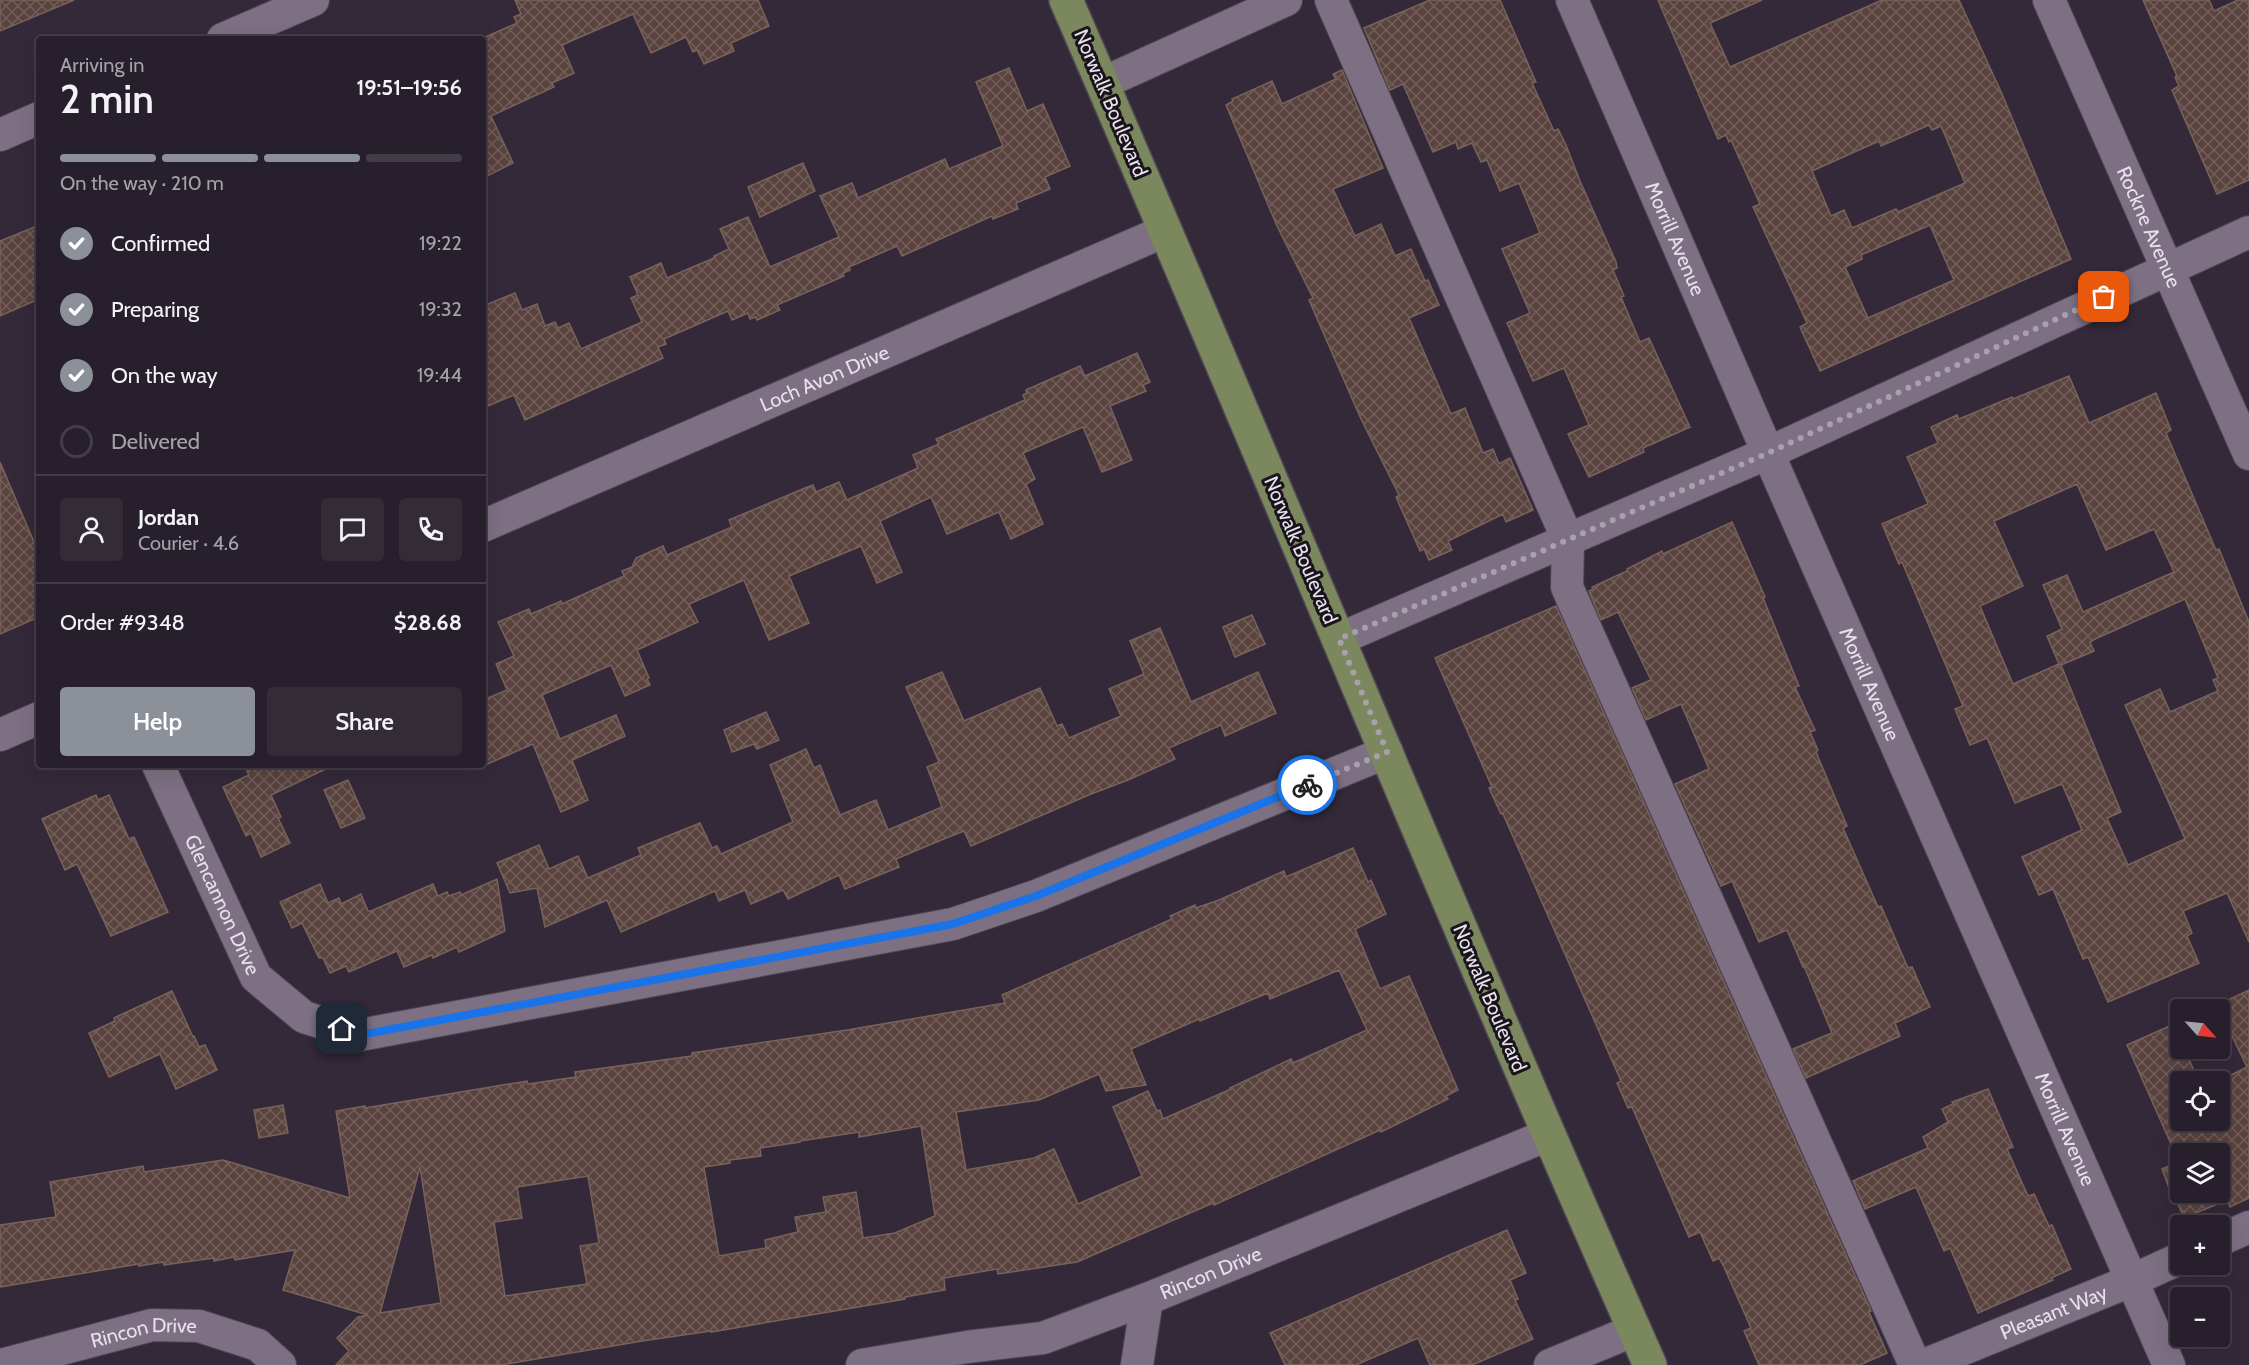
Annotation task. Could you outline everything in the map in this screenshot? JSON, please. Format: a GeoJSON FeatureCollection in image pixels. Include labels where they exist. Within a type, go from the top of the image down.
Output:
{"type":"FeatureCollection","features":[{"type":"Feature","properties":{"kind":"main road","name":"Norwalk Boulevard"},"geometry":{"type":"LineString","coordinates":[[1066,0],[1548,1135],[1650,1365]]}},
{"type":"Feature","properties":{"kind":"street"},"geometry":{"type":"LineString","coordinates":[[230,36],[313,0]]}},
{"type":"Feature","properties":{"kind":"street"},"geometry":{"type":"LineString","coordinates":[[1102,84],[1286,0]]}},
{"type":"Feature","properties":{"kind":"street"},"geometry":{"type":"LineString","coordinates":[[1331,0],[1568,540],[1567,587],[1915,1365]]}},
{"type":"Feature","properties":{"kind":"street","name":"Morrill Avenue"},"geometry":{"type":"LineString","coordinates":[[1572,0],[1768,453],[2169,1365]]}},
{"type":"Feature","properties":{"kind":"street","name":"Rockne Avenue"},"geometry":{"type":"LineString","coordinates":[[2049,0],[2249,454]]}},
{"type":"Feature","properties":{"kind":"street"},"geometry":{"type":"LineString","coordinates":[[0,135],[36,119]]}},
{"type":"Feature","properties":{"kind":"street","name":"Loch Avon Drive"},"geometry":{"type":"LineString","coordinates":[[486,525],[1165,231]]}},
{"type":"Feature","properties":{"kind":"street"},"geometry":{"type":"LineString","coordinates":[[1339,639],[1768,453],[2249,232]]}},
{"type":"Feature","properties":{"kind":"street"},"geometry":{"type":"LineString","coordinates":[[0,735],[36,719]]}},
{"type":"Feature","properties":{"kind":"street","name":"Glencannon Drive"},"geometry":{"type":"LineString","coordinates":[[159,768],[256,977],[304,1017],[360,1035],[953,924],[1036,896],[1387,752]]}},
{"type":"Feature","properties":{"kind":"street","name":"Rincon Drive"},"geometry":{"type":"LineString","coordinates":[[862,1365],[967,1347],[1042,1338],[1147,1299],[1548,1135]]}},
{"type":"Feature","properties":{"kind":"street"},"geometry":{"type":"LineString","coordinates":[[2230,1236],[2249,1227]]}},
{"type":"Feature","properties":{"kind":"street","name":"Pleasant Way"},"geometry":{"type":"LineString","coordinates":[[1924,1365],[2133,1281],[2170,1263]]}},
{"type":"Feature","properties":{"kind":"street"},"geometry":{"type":"LineString","coordinates":[[1137,1365],[1147,1299]]}},
{"type":"Feature","properties":{"kind":"street","name":"Rincon Drive"},"geometry":{"type":"LineString","coordinates":[[1,1365],[152,1325],[164,1325],[199,1326],[258,1345],[280,1365]]}},
{"type":"Feature","properties":{"kind":"street"},"geometry":{"type":"LineString","coordinates":[[1550,1365],[1635,1330]]}},
{"type":"Feature","properties":{"kind":"building"},"geometry":{"type":"Polygon","coordinates":[[[0,0],[74,0],[0,31],[0,0]]]}},
{"type":"Feature","properties":{"kind":"building"},"geometry":{"type":"Polygon","coordinates":[[[515,0],[758,0],[769,26],[731,43],[734,51],[704,64],[697,50],[693,52],[686,37],[651,53],[633,14],[562,45],[574,73],[552,83],[554,87],[491,116],[513,163],[486,176],[486,37],[517,23],[514,17],[521,14],[515,0]]]}},
{"type":"Feature","properties":{"kind":"building"},"geometry":{"type":"Polygon","coordinates":[[[1430,0],[1500,0],[1536,82],[1532,83],[1554,131],[1558,129],[1566,145],[1616,262],[1617,268],[1613,270],[1624,296],[1621,297],[1640,342],[1649,338],[1690,427],[1643,448],[1644,452],[1589,477],[1568,434],[1589,425],[1564,368],[1533,381],[1507,323],[1530,313],[1502,249],[1540,233],[1519,183],[1500,191],[1487,160],[1481,162],[1472,143],[1458,149],[1456,142],[1433,152],[1403,84],[1390,90],[1364,28],[1430,0]]]}},
{"type":"Feature","properties":{"kind":"building"},"geometry":{"type":"Polygon","coordinates":[[[1658,0],[1762,0],[1710,23],[1730,67],[1882,0],[1959,0],[2002,94],[2071,259],[1820,371],[1800,327],[1807,323],[1753,207],[1760,204],[1731,140],[1729,142],[1726,135],[1718,139],[1658,0]],[[1929,125],[1881,146],[1879,141],[1812,171],[1831,216],[1844,210],[1852,228],[1896,209],[1898,212],[1965,183],[1941,126],[1932,130],[1929,125]],[[1930,225],[1861,255],[1862,259],[1845,267],[1868,318],[1954,280],[1930,225]]]}},
{"type":"Feature","properties":{"kind":"building"},"geometry":{"type":"Polygon","coordinates":[[[2143,0],[2209,0],[2214,11],[2238,0],[2249,0],[2249,180],[2217,194],[2172,90],[2179,86],[2175,77],[2177,76],[2143,0]]]}},
{"type":"Feature","properties":{"kind":"building"},"geometry":{"type":"Polygon","coordinates":[[[1009,68],[1027,111],[1043,104],[1070,166],[1045,177],[1050,189],[1016,203],[1018,209],[993,219],[992,216],[902,256],[897,246],[849,267],[850,270],[843,273],[844,276],[777,305],[780,310],[757,320],[756,317],[750,319],[748,313],[732,320],[728,311],[664,339],[666,344],[658,347],[663,358],[525,420],[514,395],[486,407],[486,305],[515,293],[522,310],[537,304],[545,326],[555,322],[558,328],[569,323],[581,349],[642,322],[631,298],[638,295],[630,277],[661,263],[667,278],[714,258],[729,249],[720,229],[748,217],[770,267],[839,237],[820,196],[852,183],[858,198],[945,159],[949,169],[1003,146],[976,82],[1009,68]]]}},
{"type":"Feature","properties":{"kind":"building"},"geometry":{"type":"Polygon","coordinates":[[[1342,70],[1383,168],[1333,189],[1355,236],[1381,224],[1395,256],[1411,249],[1439,305],[1409,318],[1451,414],[1465,408],[1483,453],[1493,449],[1499,464],[1510,458],[1533,510],[1506,522],[1503,514],[1448,541],[1452,550],[1429,560],[1424,549],[1420,551],[1396,497],[1399,495],[1361,419],[1309,300],[1313,298],[1277,226],[1226,105],[1233,101],[1232,99],[1272,81],[1282,104],[1336,79],[1333,74],[1342,70]]]}},
{"type":"Feature","properties":{"kind":"building"},"geometry":{"type":"Polygon","coordinates":[[[803,163],[815,191],[760,217],[748,187],[803,163]]]}},
{"type":"Feature","properties":{"kind":"building"},"geometry":{"type":"Polygon","coordinates":[[[36,226],[36,300],[0,316],[0,241],[36,226]]]}},
{"type":"Feature","properties":{"kind":"building"},"geometry":{"type":"Polygon","coordinates":[[[1137,353],[1150,382],[1143,385],[1146,391],[1110,406],[1132,460],[1102,472],[1083,427],[1023,453],[1035,479],[1026,484],[1043,524],[1011,539],[999,512],[947,534],[931,497],[880,521],[902,572],[877,583],[861,546],[789,576],[809,623],[769,640],[744,580],[689,604],[698,622],[637,650],[650,685],[625,696],[611,665],[542,695],[560,739],[616,715],[625,736],[572,760],[588,800],[561,812],[533,744],[486,765],[486,699],[507,690],[496,664],[514,656],[498,622],[529,609],[531,614],[561,601],[562,604],[624,576],[622,571],[632,567],[636,558],[663,546],[667,555],[732,527],[729,520],[813,485],[816,492],[839,482],[847,500],[918,468],[913,455],[939,444],[936,439],[1025,400],[1023,395],[1027,393],[1026,390],[1080,366],[1085,376],[1137,353]]]}},
{"type":"Feature","properties":{"kind":"building"},"geometry":{"type":"Polygon","coordinates":[[[2069,376],[2089,423],[2156,393],[2171,430],[2166,433],[2216,550],[2219,549],[2249,622],[2249,942],[2227,893],[2183,911],[2192,933],[2187,936],[2199,963],[2108,1002],[2088,957],[2083,959],[2053,889],[2039,895],[2022,857],[2082,830],[2062,784],[2015,803],[1987,738],[1970,745],[1955,709],[1963,706],[1902,562],[1899,564],[1882,524],[1928,504],[1907,457],[1938,443],[1931,427],[1957,415],[1959,419],[2012,397],[2013,399],[2069,376]],[[2077,484],[1994,521],[2023,586],[1980,606],[2013,684],[2059,664],[2047,636],[2062,629],[2043,585],[2067,575],[2083,612],[2174,572],[2154,529],[2106,550],[2077,484]],[[2185,599],[2095,639],[2090,642],[2094,651],[2061,665],[2121,812],[2107,818],[2128,865],[2185,839],[2125,705],[2160,689],[2170,712],[2218,691],[2213,680],[2218,678],[2185,599]]]}},
{"type":"Feature","properties":{"kind":"building"},"geometry":{"type":"Polygon","coordinates":[[[0,462],[36,547],[36,618],[0,634],[0,462]]]}},
{"type":"Feature","properties":{"kind":"building"},"geometry":{"type":"Polygon","coordinates":[[[1732,522],[1765,597],[1763,598],[1799,686],[1795,687],[1815,730],[1810,732],[1847,826],[1843,828],[1878,907],[1881,906],[1908,968],[1912,967],[1930,1007],[1895,1023],[1900,1036],[1806,1078],[1793,1049],[1832,1033],[1804,966],[1787,930],[1759,942],[1732,881],[1721,886],[1675,784],[1709,769],[1681,704],[1646,720],[1632,688],[1651,680],[1618,612],[1601,620],[1589,591],[1593,589],[1592,587],[1662,551],[1663,554],[1732,522]]]}},
{"type":"Feature","properties":{"kind":"building"},"geometry":{"type":"Polygon","coordinates":[[[1556,606],[1871,1311],[1869,1312],[1887,1353],[1860,1365],[1759,1365],[1744,1331],[1751,1328],[1724,1267],[1719,1258],[1713,1261],[1700,1232],[1689,1237],[1632,1107],[1628,1108],[1617,1083],[1621,1081],[1503,814],[1489,788],[1492,787],[1435,658],[1556,606]]]}},
{"type":"Feature","properties":{"kind":"building"},"geometry":{"type":"Polygon","coordinates":[[[1252,615],[1265,644],[1235,657],[1223,627],[1252,615]]]}},
{"type":"Feature","properties":{"kind":"building"},"geometry":{"type":"Polygon","coordinates":[[[1160,628],[1191,702],[1258,672],[1276,713],[1225,736],[1221,725],[1169,748],[1175,759],[1128,780],[971,846],[964,831],[896,859],[899,867],[845,889],[839,875],[788,899],[783,890],[751,904],[745,890],[719,901],[715,891],[621,932],[607,900],[545,927],[537,888],[510,893],[497,863],[539,845],[549,869],[578,856],[588,878],[641,855],[638,848],[700,823],[712,848],[717,846],[721,854],[793,822],[770,765],[806,749],[814,768],[820,765],[840,815],[876,800],[888,830],[942,807],[927,767],[939,762],[906,687],[942,672],[964,721],[1040,688],[1057,726],[1062,724],[1069,738],[1121,716],[1109,689],[1144,674],[1130,641],[1160,628]]]}},
{"type":"Feature","properties":{"kind":"building"},"geometry":{"type":"Polygon","coordinates":[[[766,712],[779,740],[757,749],[754,744],[732,752],[724,730],[766,712]]]}},
{"type":"Feature","properties":{"kind":"building"},"geometry":{"type":"Polygon","coordinates":[[[246,768],[328,768],[271,795],[281,817],[278,818],[290,843],[261,857],[251,833],[246,836],[223,787],[249,775],[246,768]]]}},
{"type":"Feature","properties":{"kind":"building"},"geometry":{"type":"Polygon","coordinates":[[[348,780],[365,818],[341,828],[324,790],[348,780]]]}},
{"type":"Feature","properties":{"kind":"building"},"geometry":{"type":"Polygon","coordinates":[[[96,795],[98,800],[109,795],[129,839],[134,837],[168,912],[111,936],[77,864],[65,870],[42,819],[96,795]]]}},
{"type":"Feature","properties":{"kind":"building"},"geometry":{"type":"Polygon","coordinates":[[[1353,848],[1386,914],[1355,929],[1380,989],[1409,976],[1458,1090],[1446,1096],[1448,1099],[1381,1132],[1380,1130],[1214,1205],[1213,1203],[1077,1262],[998,1274],[997,1269],[944,1278],[945,1290],[905,1297],[905,1299],[501,1365],[336,1365],[349,1351],[337,1338],[358,1317],[368,1315],[283,1290],[295,1250],[235,1260],[234,1257],[164,1265],[163,1262],[139,1266],[139,1264],[0,1287],[0,1225],[56,1217],[50,1182],[143,1166],[144,1172],[223,1160],[350,1198],[336,1111],[527,1081],[528,1084],[576,1077],[575,1072],[692,1056],[692,1053],[1005,1003],[1002,995],[1172,919],[1170,916],[1195,905],[1196,908],[1219,900],[1284,871],[1286,877],[1353,848]],[[1339,970],[1270,999],[1268,993],[1200,1021],[1199,1019],[1131,1049],[1146,1085],[1106,1091],[1099,1074],[1039,1100],[956,1112],[966,1170],[1034,1158],[1054,1149],[1078,1204],[1142,1176],[1113,1107],[1148,1091],[1163,1119],[1291,1059],[1293,1063],[1367,1030],[1339,970]],[[921,1126],[859,1137],[859,1132],[760,1148],[761,1156],[730,1160],[730,1163],[704,1167],[719,1256],[766,1248],[765,1240],[798,1232],[795,1217],[826,1212],[823,1197],[856,1192],[863,1238],[895,1233],[935,1216],[921,1126]],[[420,1167],[380,1313],[441,1303],[420,1167]],[[588,1176],[517,1187],[522,1218],[494,1222],[505,1296],[587,1284],[580,1246],[599,1243],[588,1176]]]}},
{"type":"Feature","properties":{"kind":"building"},"geometry":{"type":"Polygon","coordinates":[[[497,879],[505,931],[459,952],[457,947],[433,958],[432,955],[404,967],[397,951],[349,972],[346,966],[330,973],[323,958],[319,958],[302,923],[292,928],[280,902],[320,884],[328,903],[339,898],[341,904],[361,894],[368,911],[371,911],[433,884],[438,896],[447,892],[449,896],[460,892],[461,895],[497,879]]]}},
{"type":"Feature","properties":{"kind":"building"},"geometry":{"type":"Polygon","coordinates":[[[2249,990],[2249,1198],[2230,1207],[2230,1143],[2171,1143],[2127,1045],[2170,1026],[2170,1059],[2189,1059],[2194,1071],[2170,1071],[2170,1131],[2230,1131],[2230,1076],[2247,1067],[2230,1032],[2230,999],[2249,990]]]}},
{"type":"Feature","properties":{"kind":"building"},"geometry":{"type":"Polygon","coordinates":[[[172,991],[193,1037],[199,1047],[205,1045],[217,1070],[176,1089],[160,1054],[109,1077],[89,1033],[115,1021],[114,1018],[172,991]]]}},
{"type":"Feature","properties":{"kind":"building"},"geometry":{"type":"Polygon","coordinates":[[[1988,1089],[2013,1147],[2007,1149],[2028,1196],[2034,1194],[2049,1226],[2052,1225],[2071,1269],[2051,1278],[2053,1280],[1978,1313],[1950,1248],[1944,1251],[1916,1187],[1865,1209],[1853,1181],[1928,1148],[1923,1137],[1948,1122],[1942,1109],[1953,1104],[1952,1102],[1988,1089]]]}},
{"type":"Feature","properties":{"kind":"building"},"geometry":{"type":"Polygon","coordinates":[[[283,1105],[288,1133],[259,1138],[254,1110],[283,1105]]]}},
{"type":"Feature","properties":{"kind":"building"},"geometry":{"type":"Polygon","coordinates":[[[2170,1166],[2170,1190],[2162,1169],[2170,1166]]]}},
{"type":"Feature","properties":{"kind":"building"},"geometry":{"type":"Polygon","coordinates":[[[2178,1203],[2220,1203],[2191,1215],[2183,1215],[2178,1203]]]}},
{"type":"Feature","properties":{"kind":"building"},"geometry":{"type":"Polygon","coordinates":[[[1507,1230],[1526,1273],[1510,1280],[1518,1299],[1515,1300],[1533,1339],[1472,1365],[1430,1365],[1418,1338],[1356,1365],[1285,1365],[1270,1333],[1507,1230]]]}},
{"type":"Feature","properties":{"kind":"way so far"},"geometry":{"type":"LineString","coordinates":[[1307,785],[1387,752],[1339,639],[1768,453],[2104,297]]}},
{"type":"Feature","properties":{"kind":"route"},"geometry":{"type":"LineString","coordinates":[[342,1029],[360,1035],[953,924],[1036,896],[1307,785]]}}]}
